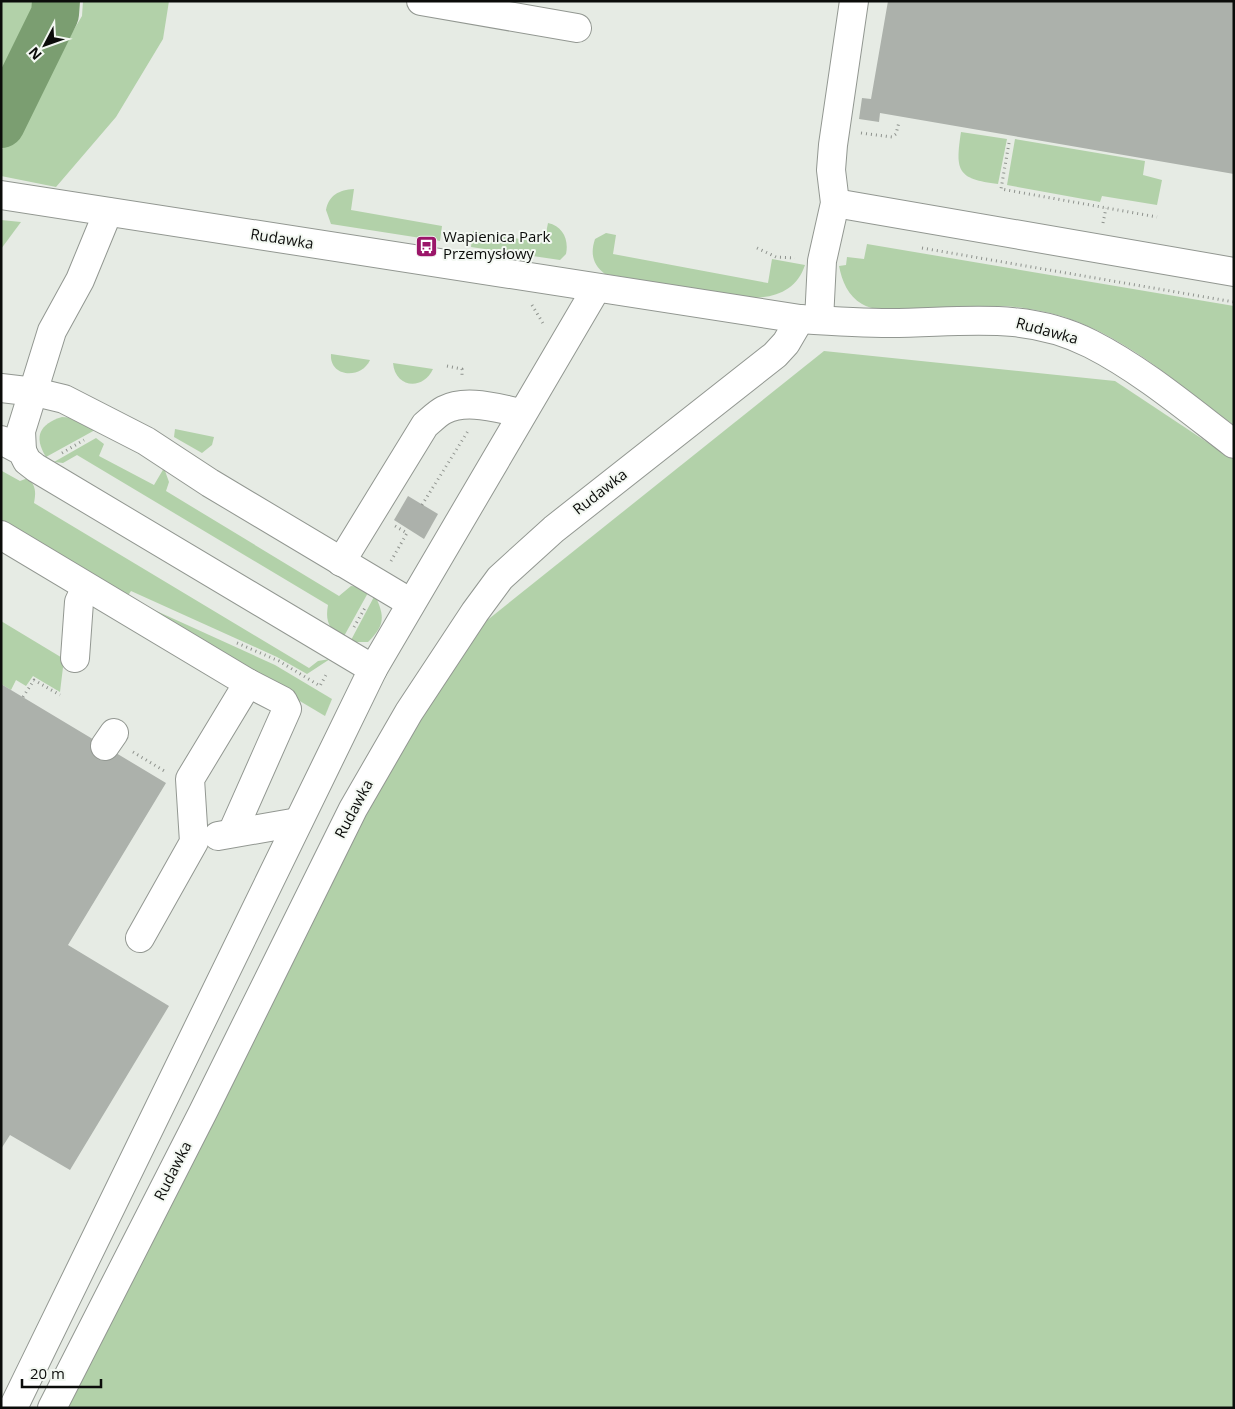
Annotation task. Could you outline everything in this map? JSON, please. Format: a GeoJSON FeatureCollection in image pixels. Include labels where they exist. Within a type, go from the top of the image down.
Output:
{"type":"FeatureCollection","features":[{"type":"Feature","properties":{"kind":"street"},"geometry":{"type":"LineString","coordinates":[[421,1],[577,28]]}},
{"type":"Feature","properties":{"kind":"street"},"geometry":{"type":"LineString","coordinates":[[809,320],[835,203],[832,170],[833,145],[854,1]]}},
{"type":"Feature","properties":{"kind":"street","name":"Rudawka"},"geometry":{"type":"LineString","coordinates":[[1,195],[596,289],[809,320],[891,323],[1000,320],[1036,325],[1090,343],[1129,366],[1234,444]]}},
{"type":"Feature","properties":{"kind":"street"},"geometry":{"type":"LineString","coordinates":[[835,203],[1234,272]]}},
{"type":"Feature","properties":{"kind":"street"},"geometry":{"type":"LineString","coordinates":[[108,212],[80,280],[52,331],[35,392],[21,431],[20,453],[373,670]]}},
{"type":"Feature","properties":{"kind":"street"},"geometry":{"type":"LineString","coordinates":[[13,1408],[373,670],[596,289]]}},
{"type":"Feature","properties":{"kind":"street","name":"Rudawka"},"geometry":{"type":"LineString","coordinates":[[52,1408],[199,1120],[352,809],[409,712],[475,612],[500,578],[554,529],[775,355],[809,320]]}},
{"type":"Feature","properties":{"kind":"street"},"geometry":{"type":"LineString","coordinates":[[1,388],[35,392],[64,399],[109,421],[146,441],[210,483],[411,604]]}},
{"type":"Feature","properties":{"kind":"street"},"geometry":{"type":"LineString","coordinates":[[342,562],[425,425],[444,410],[478,405],[522,413]]}},
{"type":"Feature","properties":{"kind":"street"},"geometry":{"type":"LineString","coordinates":[[1,535],[283,702],[287,709],[232,833]]}},
{"type":"Feature","properties":{"kind":"street"},"geometry":{"type":"LineString","coordinates":[[75,658],[79,602],[86,587]]}},
{"type":"Feature","properties":{"kind":"street"},"geometry":{"type":"LineString","coordinates":[[140,938],[194,842],[190,779],[248,683]]}},
{"type":"Feature","properties":{"kind":"street"},"geometry":{"type":"LineString","coordinates":[[194,842],[232,833],[298,822]]}},
{"type":"Feature","properties":{"kind":"path"},"geometry":{"type":"LineString","coordinates":[[1009,143],[1001,189],[1157,217]]}},
{"type":"Feature","properties":{"kind":"path"},"geometry":{"type":"LineString","coordinates":[[529,302],[539,315],[545,329]]}},
{"type":"Feature","properties":{"kind":"path"},"geometry":{"type":"LineString","coordinates":[[422,505],[475,419],[478,405],[480,390],[470,387],[464,381],[461,376],[462,369],[447,366]]}},
{"type":"Feature","properties":{"kind":"path"},"geometry":{"type":"LineString","coordinates":[[20,453],[95,434],[101,436],[109,421]]}},
{"type":"Feature","properties":{"kind":"path"},"geometry":{"type":"LineString","coordinates":[[23,697],[34,680],[60,695]]}},
{"type":"Feature","properties":{"kind":"path"},"geometry":{"type":"LineString","coordinates":[[116,743],[182,781],[190,779]]}},
{"type":"Feature","properties":{"kind":"green space"},"geometry":{"type":"Polygon","coordinates":[[[1,1],[36,1],[15,64],[1,86],[1,1]]]}},
{"type":"Feature","properties":{"kind":"green space"},"geometry":{"type":"Polygon","coordinates":[[[83,1],[169,1],[163,39],[116,117],[56,187],[1,176],[1,151],[82,16],[83,1]]]}},
{"type":"Feature","properties":{"kind":"green space"},"geometry":{"type":"Polygon","coordinates":[[[961,132],[1007,139],[998,184],[974,179],[962,171],[958,156],[961,132]]]}},
{"type":"Feature","properties":{"kind":"green space"},"geometry":{"type":"Polygon","coordinates":[[[1015,139],[1145,161],[1143,175],[1162,180],[1157,205],[1102,196],[1100,202],[1007,185],[1015,139]]]}},
{"type":"Feature","properties":{"kind":"green space"},"geometry":{"type":"Polygon","coordinates":[[[354,189],[351,210],[442,226],[440,241],[331,224],[326,210],[332,197],[339,192],[354,189]]]}},
{"type":"Feature","properties":{"kind":"green space"},"geometry":{"type":"Polygon","coordinates":[[[1,220],[21,222],[1,249],[1,220]]]}},
{"type":"Feature","properties":{"kind":"green space"},"geometry":{"type":"Polygon","coordinates":[[[548,223],[558,227],[566,239],[566,254],[560,260],[471,247],[473,231],[544,243],[548,223]]]}},
{"type":"Feature","properties":{"kind":"green space"},"geometry":{"type":"Polygon","coordinates":[[[606,233],[616,235],[613,254],[768,283],[772,259],[805,265],[797,280],[786,290],[771,296],[754,298],[605,274],[595,263],[593,250],[595,239],[606,233]]]}},
{"type":"Feature","properties":{"kind":"green space"},"geometry":{"type":"Polygon","coordinates":[[[867,244],[1234,306],[1234,425],[1137,353],[1085,325],[1057,315],[1005,306],[927,311],[890,311],[874,309],[862,304],[846,288],[839,266],[846,265],[847,257],[864,259],[867,244]]]}},
{"type":"Feature","properties":{"kind":"green space"},"geometry":{"type":"Polygon","coordinates":[[[824,351],[1115,381],[1234,460],[1234,1408],[64,1408],[362,808],[475,630],[824,351]]]}},
{"type":"Feature","properties":{"kind":"green space"},"geometry":{"type":"Polygon","coordinates":[[[331,354],[370,360],[360,371],[346,373],[335,367],[331,354]]]}},
{"type":"Feature","properties":{"kind":"green space"},"geometry":{"type":"Polygon","coordinates":[[[393,363],[433,369],[423,381],[410,384],[399,378],[393,363]]]}},
{"type":"Feature","properties":{"kind":"green space"},"geometry":{"type":"Polygon","coordinates":[[[62,417],[75,418],[95,430],[46,457],[40,443],[41,432],[48,423],[62,417]]]}},
{"type":"Feature","properties":{"kind":"green space"},"geometry":{"type":"Polygon","coordinates":[[[175,429],[214,437],[212,445],[202,453],[174,437],[175,429]]]}},
{"type":"Feature","properties":{"kind":"green space"},"geometry":{"type":"Polygon","coordinates":[[[96,438],[104,444],[99,456],[154,485],[164,468],[169,482],[166,491],[339,596],[351,586],[369,591],[343,638],[334,632],[329,624],[327,616],[328,605],[77,455],[63,463],[54,462],[96,438]]]}},
{"type":"Feature","properties":{"kind":"green space"},"geometry":{"type":"Polygon","coordinates":[[[2,471],[20,481],[28,478],[35,489],[34,503],[309,668],[318,661],[330,659],[307,674],[277,657],[131,591],[127,597],[1,522],[2,471]]]}},
{"type":"Feature","properties":{"kind":"green space"},"geometry":{"type":"Polygon","coordinates":[[[375,595],[382,615],[378,631],[368,642],[350,642],[375,595]]]}},
{"type":"Feature","properties":{"kind":"green space"},"geometry":{"type":"Polygon","coordinates":[[[141,604],[275,665],[332,699],[325,716],[140,606],[141,604]]]}},
{"type":"Feature","properties":{"kind":"green space"},"geometry":{"type":"Polygon","coordinates":[[[1,621],[64,659],[60,692],[33,676],[26,686],[16,680],[11,690],[1,684],[1,621]]]}},
{"type":"Feature","properties":{"kind":"building"},"geometry":{"type":"Polygon","coordinates":[[[888,1],[1234,1],[1234,174],[880,113],[879,122],[859,119],[862,98],[871,99],[888,1]]]}},
{"type":"Feature","properties":{"kind":"building"},"geometry":{"type":"Polygon","coordinates":[[[408,496],[438,514],[424,539],[394,520],[408,496]]]}},
{"type":"Feature","properties":{"kind":"building"},"geometry":{"type":"Polygon","coordinates":[[[1,684],[166,783],[68,945],[169,1006],[70,1170],[10,1135],[1,1149],[1,684]]]}},
{"type":"Feature","properties":{"kind":"waterway"},"geometry":{"type":"LineString","coordinates":[[1,124],[55,14],[56,1]]}},
{"type":"Feature","properties":{"kind":"place","name":"Wapienica Park Przemysłowy"},"geometry":{"type":"Point","coordinates":[427,246]}}]}
